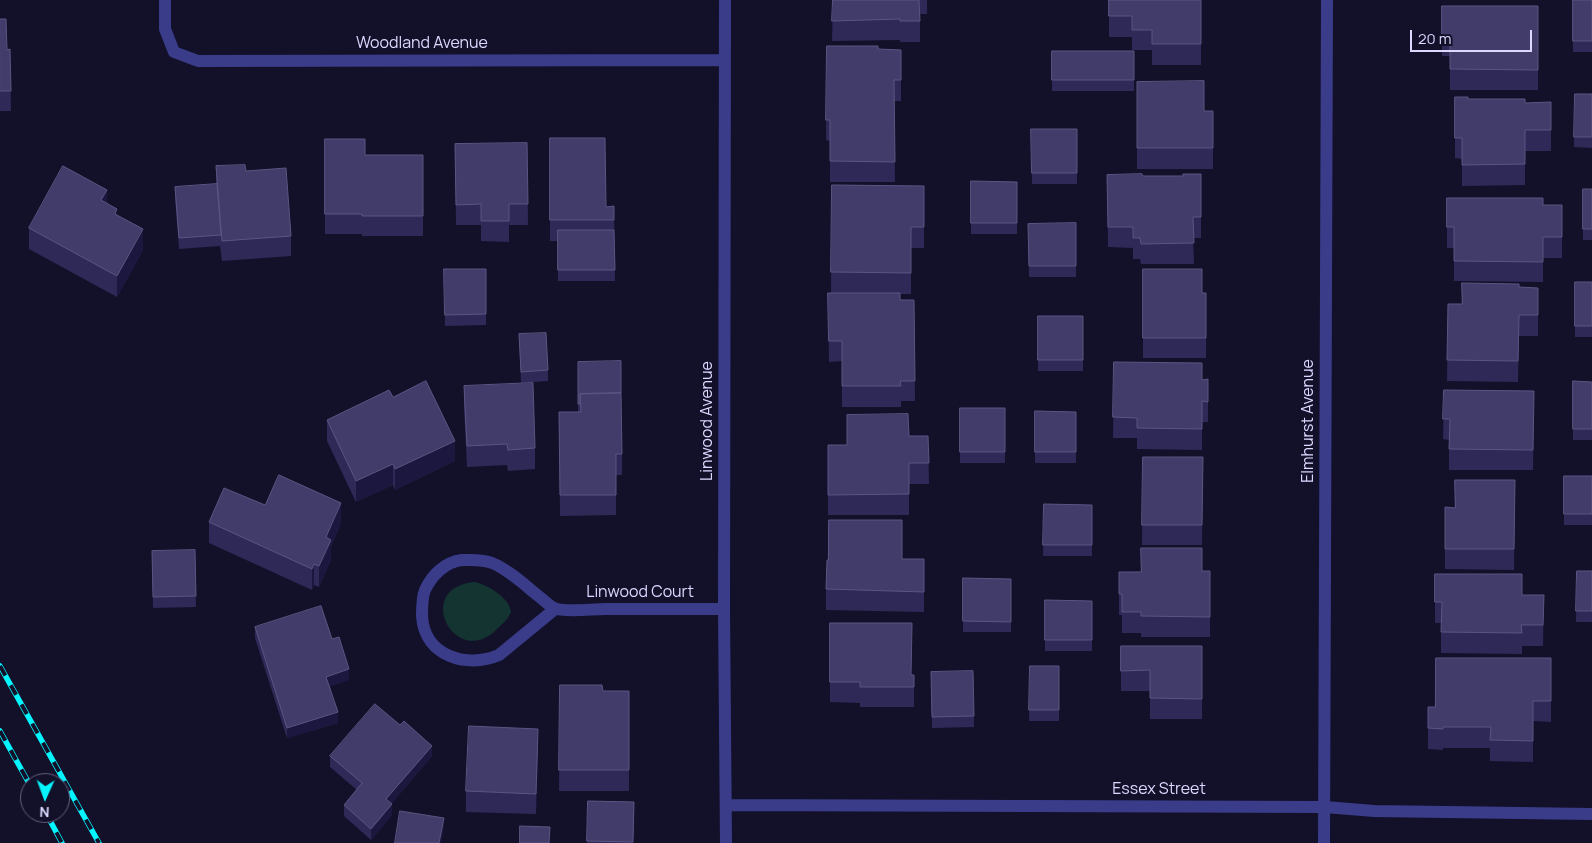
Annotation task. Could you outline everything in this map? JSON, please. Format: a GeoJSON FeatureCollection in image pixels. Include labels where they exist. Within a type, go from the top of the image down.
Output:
{"type":"FeatureCollection","features":[{"type":"Feature","properties":{"kind":"street","name":"Woodland Avenue"},"geometry":{"type":"LineString","coordinates":[[165,0],[165,29],[174,52],[198,61],[725,60]]}},
{"type":"Feature","properties":{"kind":"street","name":"Linwood Avenue"},"geometry":{"type":"LineString","coordinates":[[725,0],[724,609],[726,843]]}},
{"type":"Feature","properties":{"kind":"street","name":"Elmhurst Avenue"},"geometry":{"type":"LineString","coordinates":[[1324,843],[1328,0]]}},
{"type":"Feature","properties":{"kind":"street"},"geometry":{"type":"LineString","coordinates":[[474,559],[492,563],[510,574],[555,609],[499,655],[489,659],[474,661],[459,660],[446,655],[431,642],[423,626],[424,592],[432,578],[445,566],[456,561],[474,559]]}},
{"type":"Feature","properties":{"kind":"street","name":"Linwood Court"},"geometry":{"type":"LineString","coordinates":[[555,609],[724,609]]}},
{"type":"Feature","properties":{"kind":"street","name":"Essex Street"},"geometry":{"type":"LineString","coordinates":[[726,805],[1324,807],[1374,811],[1592,814]]}},
{"type":"Feature","properties":{"kind":"green space"},"geometry":{"type":"Polygon","coordinates":[[[475,582],[486,586],[503,597],[511,612],[507,620],[481,640],[467,640],[455,634],[446,623],[443,610],[446,597],[456,587],[475,582]]]}},
{"type":"Feature","properties":{"kind":"building"},"geometry":{"type":"Polygon","coordinates":[[[833,0],[919,0],[920,21],[900,21],[900,19],[832,21],[833,0]]]}},
{"type":"Feature","properties":{"kind":"building"},"geometry":{"type":"Polygon","coordinates":[[[1109,0],[1201,0],[1201,44],[1152,44],[1152,30],[1132,30],[1132,16],[1109,16],[1109,0]]]}},
{"type":"Feature","properties":{"kind":"building"},"geometry":{"type":"Polygon","coordinates":[[[1573,0],[1592,0],[1592,41],[1573,41],[1573,0]]]}},
{"type":"Feature","properties":{"kind":"building"},"geometry":{"type":"Polygon","coordinates":[[[1442,6],[1538,6],[1538,70],[1450,69],[1450,35],[1442,36],[1442,6]]]}},
{"type":"Feature","properties":{"kind":"building"},"geometry":{"type":"Polygon","coordinates":[[[0,19],[6,19],[7,50],[10,49],[11,91],[0,91],[0,19]]]}},
{"type":"Feature","properties":{"kind":"building"},"geometry":{"type":"Polygon","coordinates":[[[827,46],[878,46],[878,49],[901,50],[901,80],[894,80],[895,162],[830,161],[830,120],[826,120],[827,46]]]}},
{"type":"Feature","properties":{"kind":"building"},"geometry":{"type":"Polygon","coordinates":[[[1052,51],[1134,51],[1134,80],[1052,80],[1052,51]]]}},
{"type":"Feature","properties":{"kind":"building"},"geometry":{"type":"Polygon","coordinates":[[[1204,81],[1204,111],[1213,111],[1213,148],[1137,148],[1137,82],[1204,81]]]}},
{"type":"Feature","properties":{"kind":"building"},"geometry":{"type":"Polygon","coordinates":[[[1575,94],[1592,94],[1592,137],[1574,137],[1575,94]]]}},
{"type":"Feature","properties":{"kind":"building"},"geometry":{"type":"Polygon","coordinates":[[[1455,97],[1468,97],[1468,99],[1525,99],[1525,103],[1551,102],[1551,130],[1525,130],[1525,164],[1462,165],[1462,138],[1455,138],[1455,97]]]}},
{"type":"Feature","properties":{"kind":"building"},"geometry":{"type":"Polygon","coordinates":[[[1031,129],[1077,129],[1077,173],[1032,173],[1031,129]]]}},
{"type":"Feature","properties":{"kind":"building"},"geometry":{"type":"Polygon","coordinates":[[[550,138],[605,138],[606,207],[614,206],[614,220],[550,220],[550,138]]]}},
{"type":"Feature","properties":{"kind":"building"},"geometry":{"type":"Polygon","coordinates":[[[325,139],[365,139],[365,155],[423,155],[423,216],[325,214],[325,139]]]}},
{"type":"Feature","properties":{"kind":"building"},"geometry":{"type":"Polygon","coordinates":[[[527,143],[528,204],[509,204],[509,221],[481,221],[481,204],[456,205],[455,144],[527,143]]]}},
{"type":"Feature","properties":{"kind":"building"},"geometry":{"type":"Polygon","coordinates":[[[245,165],[246,171],[286,168],[291,236],[222,241],[216,166],[245,165]]]}},
{"type":"Feature","properties":{"kind":"building"},"geometry":{"type":"Polygon","coordinates":[[[63,166],[107,190],[101,200],[117,209],[115,214],[143,229],[117,276],[29,228],[63,166]]]}},
{"type":"Feature","properties":{"kind":"building"},"geometry":{"type":"Polygon","coordinates":[[[1142,174],[1143,176],[1183,176],[1183,174],[1201,174],[1201,217],[1193,217],[1194,243],[1141,244],[1140,238],[1133,238],[1133,227],[1108,227],[1107,175],[1142,174]]]}},
{"type":"Feature","properties":{"kind":"building"},"geometry":{"type":"Polygon","coordinates":[[[971,181],[1017,182],[1017,223],[971,223],[971,181]]]}},
{"type":"Feature","properties":{"kind":"building"},"geometry":{"type":"Polygon","coordinates":[[[217,184],[221,235],[179,238],[175,187],[217,184]]]}},
{"type":"Feature","properties":{"kind":"building"},"geometry":{"type":"Polygon","coordinates":[[[832,185],[924,186],[924,227],[911,227],[911,273],[831,272],[832,185]]]}},
{"type":"Feature","properties":{"kind":"building"},"geometry":{"type":"Polygon","coordinates":[[[1583,189],[1592,189],[1592,229],[1583,229],[1583,189]]]}},
{"type":"Feature","properties":{"kind":"building"},"geometry":{"type":"Polygon","coordinates":[[[1447,198],[1543,198],[1543,205],[1562,205],[1562,237],[1543,237],[1543,262],[1454,261],[1454,227],[1447,227],[1447,198]]]}},
{"type":"Feature","properties":{"kind":"building"},"geometry":{"type":"Polygon","coordinates":[[[1076,223],[1076,266],[1029,266],[1028,224],[1076,223]]]}},
{"type":"Feature","properties":{"kind":"building"},"geometry":{"type":"Polygon","coordinates":[[[558,230],[614,230],[615,270],[558,270],[558,230]]]}},
{"type":"Feature","properties":{"kind":"building"},"geometry":{"type":"Polygon","coordinates":[[[444,269],[486,269],[486,314],[445,315],[444,269]]]}},
{"type":"Feature","properties":{"kind":"building"},"geometry":{"type":"Polygon","coordinates":[[[1143,269],[1202,269],[1202,293],[1206,293],[1206,338],[1143,338],[1143,269]]]}},
{"type":"Feature","properties":{"kind":"building"},"geometry":{"type":"Polygon","coordinates":[[[1575,282],[1592,282],[1592,326],[1575,326],[1575,282]]]}},
{"type":"Feature","properties":{"kind":"building"},"geometry":{"type":"Polygon","coordinates":[[[1462,283],[1519,284],[1519,287],[1538,288],[1538,315],[1519,315],[1518,361],[1447,360],[1448,304],[1462,304],[1462,283]]]}},
{"type":"Feature","properties":{"kind":"building"},"geometry":{"type":"Polygon","coordinates":[[[828,293],[900,293],[900,300],[914,300],[915,381],[900,381],[901,386],[842,386],[842,341],[829,341],[828,293]]]}},
{"type":"Feature","properties":{"kind":"building"},"geometry":{"type":"Polygon","coordinates":[[[1038,316],[1083,316],[1083,360],[1038,360],[1038,316]]]}},
{"type":"Feature","properties":{"kind":"building"},"geometry":{"type":"Polygon","coordinates":[[[546,333],[548,370],[521,372],[519,334],[546,333]]]}},
{"type":"Feature","properties":{"kind":"building"},"geometry":{"type":"Polygon","coordinates":[[[621,361],[621,393],[580,394],[580,404],[578,404],[578,362],[621,361]]]}},
{"type":"Feature","properties":{"kind":"building"},"geometry":{"type":"Polygon","coordinates":[[[1114,362],[1202,363],[1202,380],[1208,379],[1208,402],[1202,401],[1202,429],[1137,428],[1137,418],[1113,417],[1114,362]]]}},
{"type":"Feature","properties":{"kind":"building"},"geometry":{"type":"Polygon","coordinates":[[[426,381],[455,441],[395,469],[393,464],[356,481],[327,420],[389,390],[393,397],[426,381]]]}},
{"type":"Feature","properties":{"kind":"building"},"geometry":{"type":"Polygon","coordinates":[[[1573,381],[1592,382],[1592,429],[1573,429],[1573,381]]]}},
{"type":"Feature","properties":{"kind":"building"},"geometry":{"type":"Polygon","coordinates":[[[533,383],[535,448],[508,450],[507,444],[467,446],[464,386],[533,383]]]}},
{"type":"Feature","properties":{"kind":"building"},"geometry":{"type":"Polygon","coordinates":[[[1444,390],[1534,391],[1533,450],[1449,449],[1450,419],[1443,419],[1444,390]]]}},
{"type":"Feature","properties":{"kind":"building"},"geometry":{"type":"Polygon","coordinates":[[[621,393],[622,454],[616,454],[616,495],[560,495],[559,412],[581,412],[580,394],[621,393]]]}},
{"type":"Feature","properties":{"kind":"building"},"geometry":{"type":"Polygon","coordinates":[[[960,408],[1005,408],[1005,452],[960,452],[960,408]]]}},
{"type":"Feature","properties":{"kind":"building"},"geometry":{"type":"Polygon","coordinates":[[[1035,411],[1076,412],[1076,452],[1035,452],[1035,411]]]}},
{"type":"Feature","properties":{"kind":"building"},"geometry":{"type":"Polygon","coordinates":[[[908,414],[909,436],[928,436],[929,463],[909,463],[909,494],[828,495],[828,445],[847,445],[847,415],[908,414]]]}},
{"type":"Feature","properties":{"kind":"building"},"geometry":{"type":"Polygon","coordinates":[[[1143,457],[1203,457],[1202,525],[1142,525],[1143,457]]]}},
{"type":"Feature","properties":{"kind":"building"},"geometry":{"type":"Polygon","coordinates":[[[279,475],[341,503],[326,537],[331,540],[319,566],[314,564],[312,569],[209,522],[224,488],[265,505],[279,475]]]}},
{"type":"Feature","properties":{"kind":"building"},"geometry":{"type":"Polygon","coordinates":[[[1564,476],[1592,476],[1592,514],[1564,514],[1564,476]]]}},
{"type":"Feature","properties":{"kind":"building"},"geometry":{"type":"Polygon","coordinates":[[[1455,480],[1515,480],[1514,549],[1445,549],[1445,507],[1455,508],[1455,480]]]}},
{"type":"Feature","properties":{"kind":"building"},"geometry":{"type":"Polygon","coordinates":[[[1044,504],[1092,505],[1092,545],[1043,545],[1044,504]]]}},
{"type":"Feature","properties":{"kind":"building"},"geometry":{"type":"Polygon","coordinates":[[[829,520],[902,520],[902,559],[924,559],[924,592],[826,589],[829,520]]]}},
{"type":"Feature","properties":{"kind":"building"},"geometry":{"type":"Polygon","coordinates":[[[1141,548],[1202,548],[1202,571],[1210,571],[1210,617],[1141,616],[1141,612],[1122,612],[1122,594],[1119,594],[1119,572],[1141,572],[1141,548]]]}},
{"type":"Feature","properties":{"kind":"building"},"geometry":{"type":"Polygon","coordinates":[[[195,550],[196,596],[153,597],[152,551],[195,550]]]}},
{"type":"Feature","properties":{"kind":"building"},"geometry":{"type":"Polygon","coordinates":[[[1577,571],[1592,571],[1592,611],[1576,611],[1577,571]]]}},
{"type":"Feature","properties":{"kind":"building"},"geometry":{"type":"Polygon","coordinates":[[[1435,574],[1522,574],[1522,595],[1544,595],[1543,625],[1521,625],[1522,633],[1441,632],[1442,602],[1435,602],[1435,574]]]}},
{"type":"Feature","properties":{"kind":"building"},"geometry":{"type":"Polygon","coordinates":[[[963,578],[1011,579],[1011,622],[963,621],[963,578]]]}},
{"type":"Feature","properties":{"kind":"building"},"geometry":{"type":"Polygon","coordinates":[[[1045,600],[1092,601],[1092,640],[1045,640],[1045,600]]]}},
{"type":"Feature","properties":{"kind":"building"},"geometry":{"type":"Polygon","coordinates":[[[321,606],[332,639],[339,637],[349,669],[326,677],[338,712],[287,728],[255,627],[321,606]]]}},
{"type":"Feature","properties":{"kind":"building"},"geometry":{"type":"Polygon","coordinates":[[[830,623],[912,623],[911,675],[914,675],[914,687],[860,687],[860,682],[830,682],[830,623]]]}},
{"type":"Feature","properties":{"kind":"building"},"geometry":{"type":"Polygon","coordinates":[[[1121,646],[1202,646],[1202,699],[1150,698],[1150,670],[1121,671],[1121,646]]]}},
{"type":"Feature","properties":{"kind":"building"},"geometry":{"type":"Polygon","coordinates":[[[1436,658],[1551,658],[1551,701],[1533,701],[1533,741],[1490,740],[1491,727],[1428,728],[1428,707],[1435,707],[1436,658]]]}},
{"type":"Feature","properties":{"kind":"building"},"geometry":{"type":"Polygon","coordinates":[[[1030,666],[1059,666],[1059,710],[1029,710],[1030,666]]]}},
{"type":"Feature","properties":{"kind":"building"},"geometry":{"type":"Polygon","coordinates":[[[973,671],[974,716],[932,717],[931,672],[973,671]]]}},
{"type":"Feature","properties":{"kind":"building"},"geometry":{"type":"Polygon","coordinates":[[[560,685],[602,685],[603,691],[629,691],[629,770],[559,770],[560,685]]]}},
{"type":"Feature","properties":{"kind":"building"},"geometry":{"type":"Polygon","coordinates":[[[375,704],[400,725],[404,721],[432,746],[386,799],[392,804],[371,829],[344,805],[362,783],[330,756],[375,704]]]}},
{"type":"Feature","properties":{"kind":"building"},"geometry":{"type":"Polygon","coordinates":[[[469,726],[538,729],[536,794],[466,791],[469,726]]]}},
{"type":"Feature","properties":{"kind":"building"},"geometry":{"type":"Polygon","coordinates":[[[588,801],[634,802],[633,842],[587,841],[588,801]]]}},
{"type":"Feature","properties":{"kind":"building"},"geometry":{"type":"Polygon","coordinates":[[[400,811],[444,818],[439,843],[395,843],[400,811]]]}},
{"type":"Feature","properties":{"kind":"building"},"geometry":{"type":"Polygon","coordinates":[[[520,826],[550,827],[549,843],[520,843],[520,826]]]}},
{"type":"Feature","properties":{"kind":"railway"},"geometry":{"type":"LineString","coordinates":[[0,666],[99,843]]}},
{"type":"Feature","properties":{"kind":"railway"},"geometry":{"type":"LineString","coordinates":[[0,731],[23,773]]}},
{"type":"Feature","properties":{"kind":"railway"},"geometry":{"type":"LineString","coordinates":[[51,823],[62,843]]}}]}
